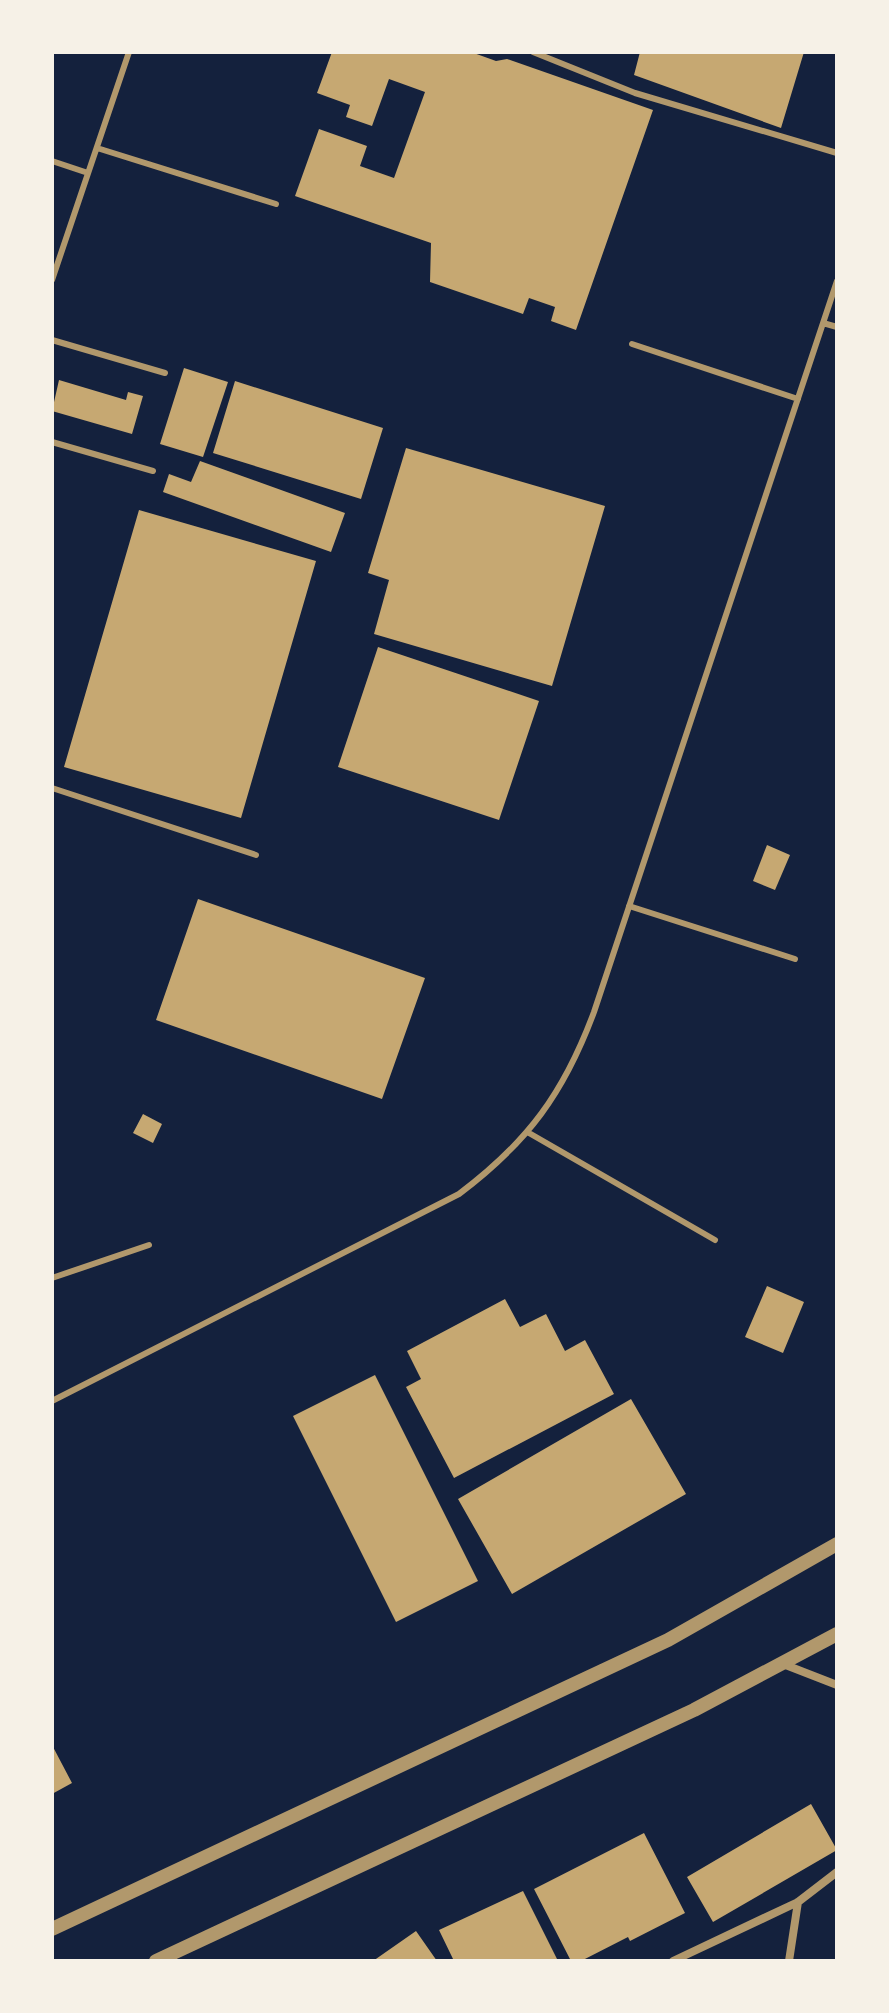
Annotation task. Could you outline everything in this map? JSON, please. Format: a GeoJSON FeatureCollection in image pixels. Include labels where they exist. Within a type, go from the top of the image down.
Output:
{"type":"FeatureCollection","features":[{"type":"Feature","properties":{"kind":"street"},"geometry":{"type":"LineString","coordinates":[[52,1929],[668,1640],[837,1544]]}},
{"type":"Feature","properties":{"kind":"street"},"geometry":{"type":"LineString","coordinates":[[156,1961],[694,1710],[837,1634]]}},
{"type":"Feature","properties":{"kind":"street"},"geometry":{"type":"LineString","coordinates":[[782,1664],[837,1685]]}},
{"type":"Feature","properties":{"kind":"street"},"geometry":{"type":"LineString","coordinates":[[673,1961],[798,1902],[837,1872]]}},
{"type":"Feature","properties":{"kind":"street"},"geometry":{"type":"LineString","coordinates":[[789,1961],[798,1902]]}},
{"type":"Feature","properties":{"kind":"lane"},"geometry":{"type":"LineString","coordinates":[[52,280],[129,52]]}},
{"type":"Feature","properties":{"kind":"lane"},"geometry":{"type":"LineString","coordinates":[[533,52],[635,93],[837,153]]}},
{"type":"Feature","properties":{"kind":"lane"},"geometry":{"type":"LineString","coordinates":[[97,148],[276,204]]}},
{"type":"Feature","properties":{"kind":"lane"},"geometry":{"type":"LineString","coordinates":[[52,161],[88,173]]}},
{"type":"Feature","properties":{"kind":"lane"},"geometry":{"type":"LineString","coordinates":[[52,1401],[459,1194],[496,1166],[529,1133],[556,1096],[578,1055],[837,281]]}},
{"type":"Feature","properties":{"kind":"lane"},"geometry":{"type":"LineString","coordinates":[[823,323],[837,327]]}},
{"type":"Feature","properties":{"kind":"lane"},"geometry":{"type":"LineString","coordinates":[[52,340],[165,373]]}},
{"type":"Feature","properties":{"kind":"lane"},"geometry":{"type":"LineString","coordinates":[[632,344],[798,399]]}},
{"type":"Feature","properties":{"kind":"lane"},"geometry":{"type":"LineString","coordinates":[[52,442],[153,471]]}},
{"type":"Feature","properties":{"kind":"lane"},"geometry":{"type":"LineString","coordinates":[[52,788],[256,855]]}},
{"type":"Feature","properties":{"kind":"lane"},"geometry":{"type":"LineString","coordinates":[[629,906],[795,959]]}},
{"type":"Feature","properties":{"kind":"lane"},"geometry":{"type":"LineString","coordinates":[[529,1133],[715,1240]]}},
{"type":"Feature","properties":{"kind":"lane"},"geometry":{"type":"LineString","coordinates":[[52,1278],[149,1245]]}},
{"type":"Feature","properties":{"kind":"building"},"geometry":{"type":"Polygon","coordinates":[[[332,52],[471,52],[496,61],[507,59],[653,110],[576,330],[551,321],[555,307],[529,298],[523,314],[430,282],[431,243],[295,196],[319,129],[367,146],[360,166],[394,178],[425,92],[389,79],[372,126],[346,117],[350,105],[317,93],[332,52]]]}},
{"type":"Feature","properties":{"kind":"building"},"geometry":{"type":"Polygon","coordinates":[[[640,52],[804,52],[781,128],[634,75],[640,52]]]}},
{"type":"Feature","properties":{"kind":"building"},"geometry":{"type":"Polygon","coordinates":[[[184,368],[228,382],[203,457],[160,444],[184,368]]]}},
{"type":"Feature","properties":{"kind":"building"},"geometry":{"type":"Polygon","coordinates":[[[59,380],[126,400],[128,392],[143,396],[132,434],[52,411],[59,380]]]}},
{"type":"Feature","properties":{"kind":"building"},"geometry":{"type":"Polygon","coordinates":[[[235,381],[383,428],[361,499],[213,453],[235,381]]]}},
{"type":"Feature","properties":{"kind":"building"},"geometry":{"type":"Polygon","coordinates":[[[406,448],[605,506],[552,686],[374,634],[389,580],[368,573],[406,448]]]}},
{"type":"Feature","properties":{"kind":"building"},"geometry":{"type":"Polygon","coordinates":[[[200,461],[345,513],[331,552],[163,492],[169,474],[191,482],[200,461]]]}},
{"type":"Feature","properties":{"kind":"building"},"geometry":{"type":"Polygon","coordinates":[[[139,510],[316,561],[241,818],[64,767],[139,510]]]}},
{"type":"Feature","properties":{"kind":"building"},"geometry":{"type":"Polygon","coordinates":[[[378,647],[539,701],[499,820],[338,767],[378,647]]]}},
{"type":"Feature","properties":{"kind":"building"},"geometry":{"type":"Polygon","coordinates":[[[767,845],[790,855],[775,890],[753,881],[767,845]]]}},
{"type":"Feature","properties":{"kind":"building"},"geometry":{"type":"Polygon","coordinates":[[[198,899],[425,978],[382,1099],[156,1020],[198,899]]]}},
{"type":"Feature","properties":{"kind":"building"},"geometry":{"type":"Polygon","coordinates":[[[143,1114],[162,1124],[153,1143],[133,1133],[143,1114]]]}},
{"type":"Feature","properties":{"kind":"building"},"geometry":{"type":"Polygon","coordinates":[[[767,1286],[804,1302],[783,1353],[745,1337],[767,1286]]]}},
{"type":"Feature","properties":{"kind":"building"},"geometry":{"type":"Polygon","coordinates":[[[505,1299],[520,1327],[546,1314],[565,1351],[585,1340],[614,1394],[454,1478],[406,1387],[421,1379],[407,1351],[505,1299]]]}},
{"type":"Feature","properties":{"kind":"building"},"geometry":{"type":"Polygon","coordinates":[[[375,1375],[478,1581],[396,1622],[293,1416],[375,1375]]]}},
{"type":"Feature","properties":{"kind":"building"},"geometry":{"type":"Polygon","coordinates":[[[631,1399],[686,1494],[512,1594],[458,1499],[631,1399]]]}},
{"type":"Feature","properties":{"kind":"building"},"geometry":{"type":"Polygon","coordinates":[[[52,1745],[72,1783],[52,1794],[52,1745]]]}},
{"type":"Feature","properties":{"kind":"building"},"geometry":{"type":"Polygon","coordinates":[[[811,1804],[837,1850],[713,1922],[687,1877],[811,1804]]]}},
{"type":"Feature","properties":{"kind":"building"},"geometry":{"type":"Polygon","coordinates":[[[644,1833],[685,1913],[630,1941],[628,1937],[581,1961],[571,1961],[534,1889],[644,1833]]]}},
{"type":"Feature","properties":{"kind":"building"},"geometry":{"type":"Polygon","coordinates":[[[523,1891],[558,1961],[454,1961],[439,1930],[523,1891]]]}},
{"type":"Feature","properties":{"kind":"building"},"geometry":{"type":"Polygon","coordinates":[[[416,1931],[437,1961],[373,1961],[416,1931]]]}}]}
